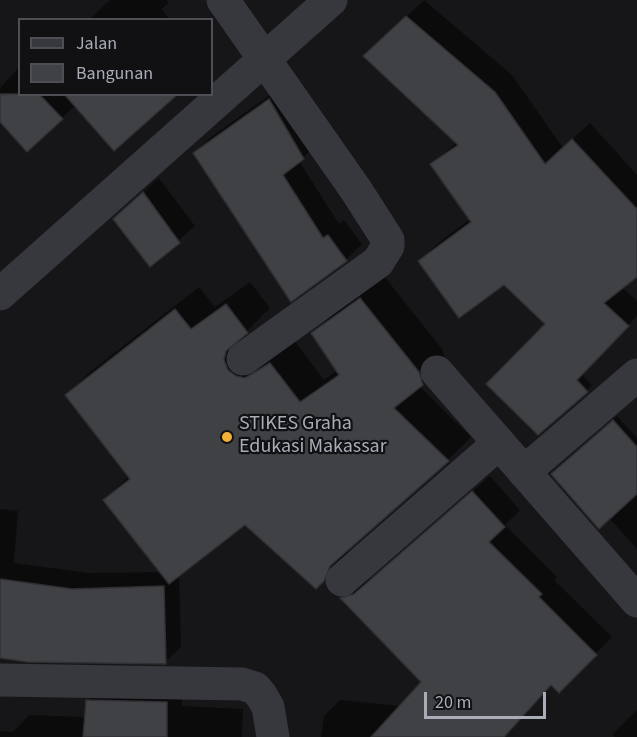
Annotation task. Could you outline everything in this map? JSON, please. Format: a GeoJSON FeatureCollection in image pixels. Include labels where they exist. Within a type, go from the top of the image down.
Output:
{"type":"FeatureCollection","features":[{"type":"Feature","properties":{"kind":"street"},"geometry":{"type":"LineString","coordinates":[[223,0],[388,240],[388,246],[378,262],[243,358]]}},
{"type":"Feature","properties":{"kind":"street"},"geometry":{"type":"LineString","coordinates":[[0,294],[264,57],[331,0]]}},
{"type":"Feature","properties":{"kind":"street"},"geometry":{"type":"LineString","coordinates":[[437,372],[637,601]]}},
{"type":"Feature","properties":{"kind":"street"},"geometry":{"type":"LineString","coordinates":[[524,472],[637,375]]}},
{"type":"Feature","properties":{"kind":"street"},"geometry":{"type":"LineString","coordinates":[[342,580],[499,443]]}},
{"type":"Feature","properties":{"kind":"street"},"geometry":{"type":"LineString","coordinates":[[0,680],[242,684],[255,688],[261,695],[268,707],[273,737]]}},
{"type":"Feature","properties":{"kind":"building"},"geometry":{"type":"Polygon","coordinates":[[[406,16],[495,92],[545,164],[572,139],[637,209],[637,277],[604,303],[629,326],[577,380],[588,392],[538,435],[486,384],[545,324],[504,285],[459,318],[418,261],[471,222],[430,164],[458,145],[363,56],[406,16]]]}},
{"type":"Feature","properties":{"kind":"building"},"geometry":{"type":"Polygon","coordinates":[[[0,94],[41,96],[63,119],[27,152],[0,122],[0,94]]]}},
{"type":"Feature","properties":{"kind":"building"},"geometry":{"type":"Polygon","coordinates":[[[66,96],[176,96],[114,151],[66,96]]]}},
{"type":"Feature","properties":{"kind":"building"},"geometry":{"type":"Polygon","coordinates":[[[269,99],[304,159],[283,175],[323,238],[328,235],[347,261],[291,302],[193,153],[269,99]]]}},
{"type":"Feature","properties":{"kind":"building"},"geometry":{"type":"Polygon","coordinates":[[[143,192],[180,243],[150,267],[113,219],[143,192]]]}},
{"type":"Feature","properties":{"kind":"building","name":"STIKES Graha Edukasi Makassar"},"geometry":{"type":"Polygon","coordinates":[[[360,298],[419,372],[423,385],[394,408],[449,461],[330,566],[324,581],[316,589],[245,525],[169,584],[103,500],[130,479],[65,395],[175,309],[191,329],[226,304],[248,333],[226,351],[224,360],[228,370],[236,376],[245,378],[270,363],[300,402],[339,375],[311,333],[360,298]]]}},
{"type":"Feature","properties":{"kind":"building"},"geometry":{"type":"Polygon","coordinates":[[[613,420],[637,447],[637,494],[599,529],[551,474],[613,420]]]}},
{"type":"Feature","properties":{"kind":"building"},"geometry":{"type":"Polygon","coordinates":[[[472,491],[505,527],[489,542],[542,594],[539,597],[597,655],[559,693],[551,685],[504,737],[371,737],[421,682],[340,598],[354,594],[472,491]]]}},
{"type":"Feature","properties":{"kind":"building"},"geometry":{"type":"Polygon","coordinates":[[[0,579],[72,589],[164,586],[166,664],[28,662],[0,658],[0,579]]]}},
{"type":"Feature","properties":{"kind":"building"},"geometry":{"type":"Polygon","coordinates":[[[86,700],[167,702],[167,737],[83,737],[86,700]]]}},
{"type":"Feature","properties":{"kind":"place","name":"STIKES Graha Edukasi Makassar"},"geometry":{"type":"Point","coordinates":[227,437]}}]}
